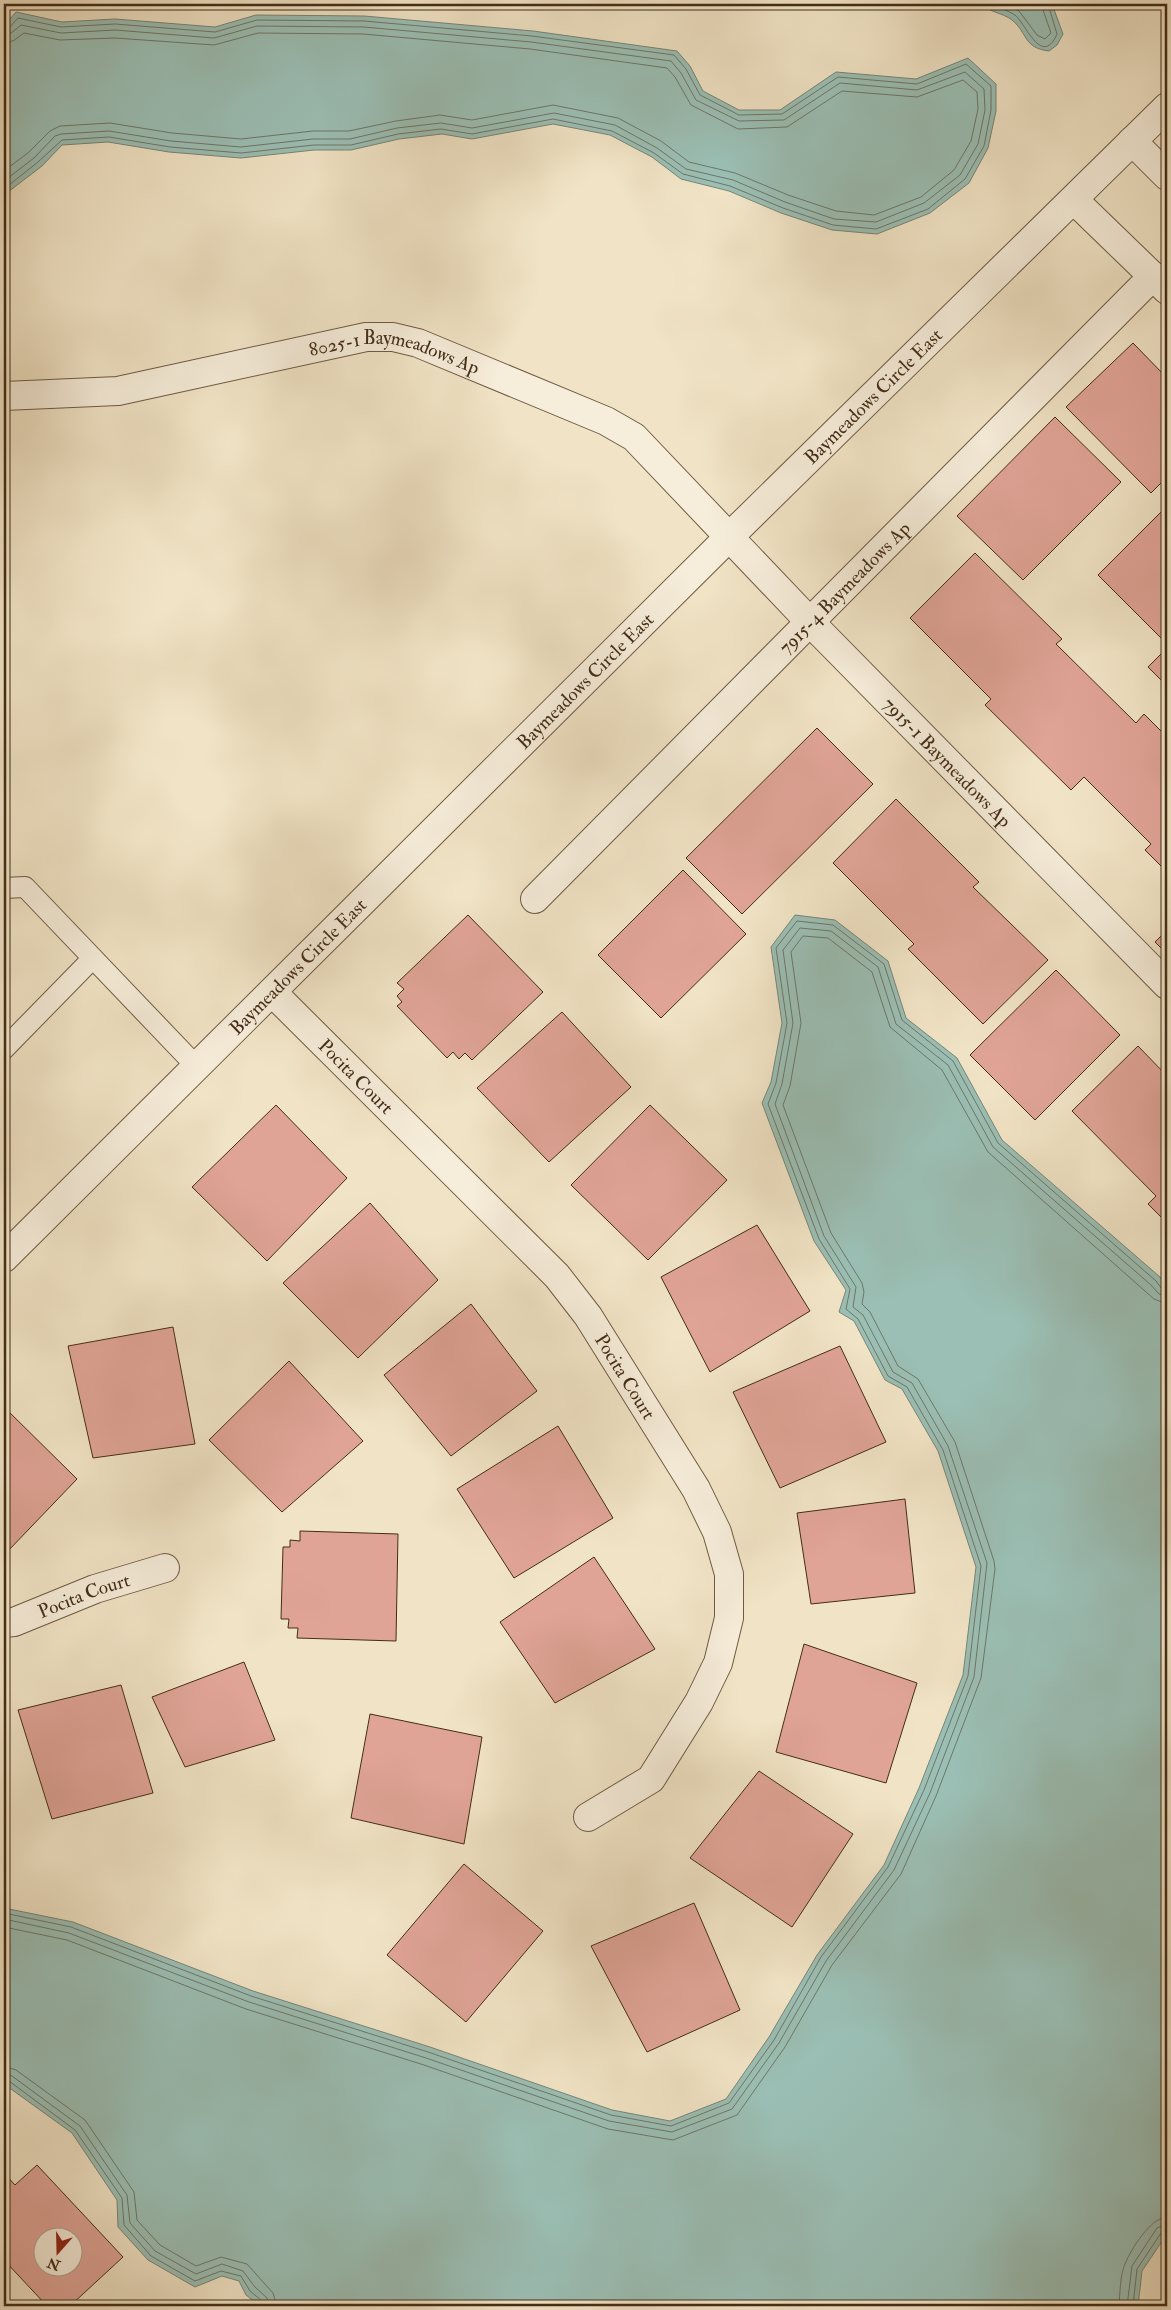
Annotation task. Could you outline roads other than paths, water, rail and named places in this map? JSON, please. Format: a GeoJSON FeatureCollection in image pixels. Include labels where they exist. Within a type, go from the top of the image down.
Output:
{"type":"FeatureCollection","features":[{"type":"Feature","properties":{"kind":"street","name":"Baymeadows Circle East"},"geometry":{"type":"LineString","coordinates":[[4,1258],[728,538],[1167,107]]}},
{"type":"Feature","properties":{"kind":"street"},"geometry":{"type":"LineString","coordinates":[[1132,141],[1167,176]]}},
{"type":"Feature","properties":{"kind":"street"},"geometry":{"type":"LineString","coordinates":[[1074,200],[1160,283]]}},
{"type":"Feature","properties":{"kind":"street","name":"7915-4 Baymeadows Ap"},"geometry":{"type":"LineString","coordinates":[[535,899],[810,622],[1160,283]]}},
{"type":"Feature","properties":{"kind":"street","name":"8025-1 Baymeadows Ap"},"geometry":{"type":"LineString","coordinates":[[4,396],[118,391],[366,337],[393,337],[418,343],[606,421],[634,437],[728,538]]}},
{"type":"Feature","properties":{"kind":"street","name":"7915-1 Baymeadows Ap"},"geometry":{"type":"LineString","coordinates":[[728,538],[1167,985]]}},
{"type":"Feature","properties":{"kind":"street","name":"Pocita Court"},"geometry":{"type":"LineString","coordinates":[[272,992],[557,1276],[588,1316],[624,1373],[696,1489],[718,1532],[729,1574],[729,1618],[718,1663],[699,1702],[650,1779],[588,1817]]}},
{"type":"Feature","properties":{"kind":"street","name":"Pocita Court"},"geometry":{"type":"LineString","coordinates":[[4,1623],[14,1622],[95,1589],[165,1568]]}},
{"type":"Feature","properties":{"kind":"lane"},"geometry":{"type":"LineString","coordinates":[[4,888],[25,887],[196,1066]]}},
{"type":"Feature","properties":{"kind":"lane"},"geometry":{"type":"LineString","coordinates":[[4,1049],[94,958]]}},
{"type":"Feature","properties":{"kind":"water"},"geometry":{"type":"Polygon","coordinates":[[[981,4],[1052,4],[1063,34],[1057,45],[1049,51],[1034,47],[1012,20],[981,4]]]}},
{"type":"Feature","properties":{"kind":"water"},"geometry":{"type":"Polygon","coordinates":[[[16,12],[62,22],[115,19],[215,27],[256,15],[364,16],[533,31],[677,51],[690,66],[703,91],[739,110],[780,110],[836,72],[916,79],[968,58],[996,84],[996,111],[988,148],[969,183],[930,213],[877,234],[832,230],[781,213],[729,191],[681,179],[652,157],[610,135],[553,124],[472,139],[442,134],[399,139],[351,150],[314,150],[241,158],[169,152],[108,142],[62,145],[42,166],[4,195],[4,26],[16,12]]]}},
{"type":"Feature","properties":{"kind":"water"},"geometry":{"type":"Polygon","coordinates":[[[795,915],[835,920],[888,961],[906,1018],[957,1058],[1002,1140],[1160,1277],[1167,1288],[1167,2234],[1142,2271],[1138,2306],[260,2306],[246,2295],[239,2281],[222,2276],[195,2287],[148,2260],[118,2227],[117,2200],[72,2133],[4,2084],[4,1908],[73,1922],[253,1991],[430,2047],[612,2110],[670,2121],[726,2099],[769,2037],[817,1955],[884,1865],[919,1788],[963,1675],[976,1567],[938,1451],[902,1389],[885,1380],[854,1321],[839,1312],[846,1290],[814,1241],[762,1103],[771,1082],[782,1023],[771,947],[795,915]]]}}]}
